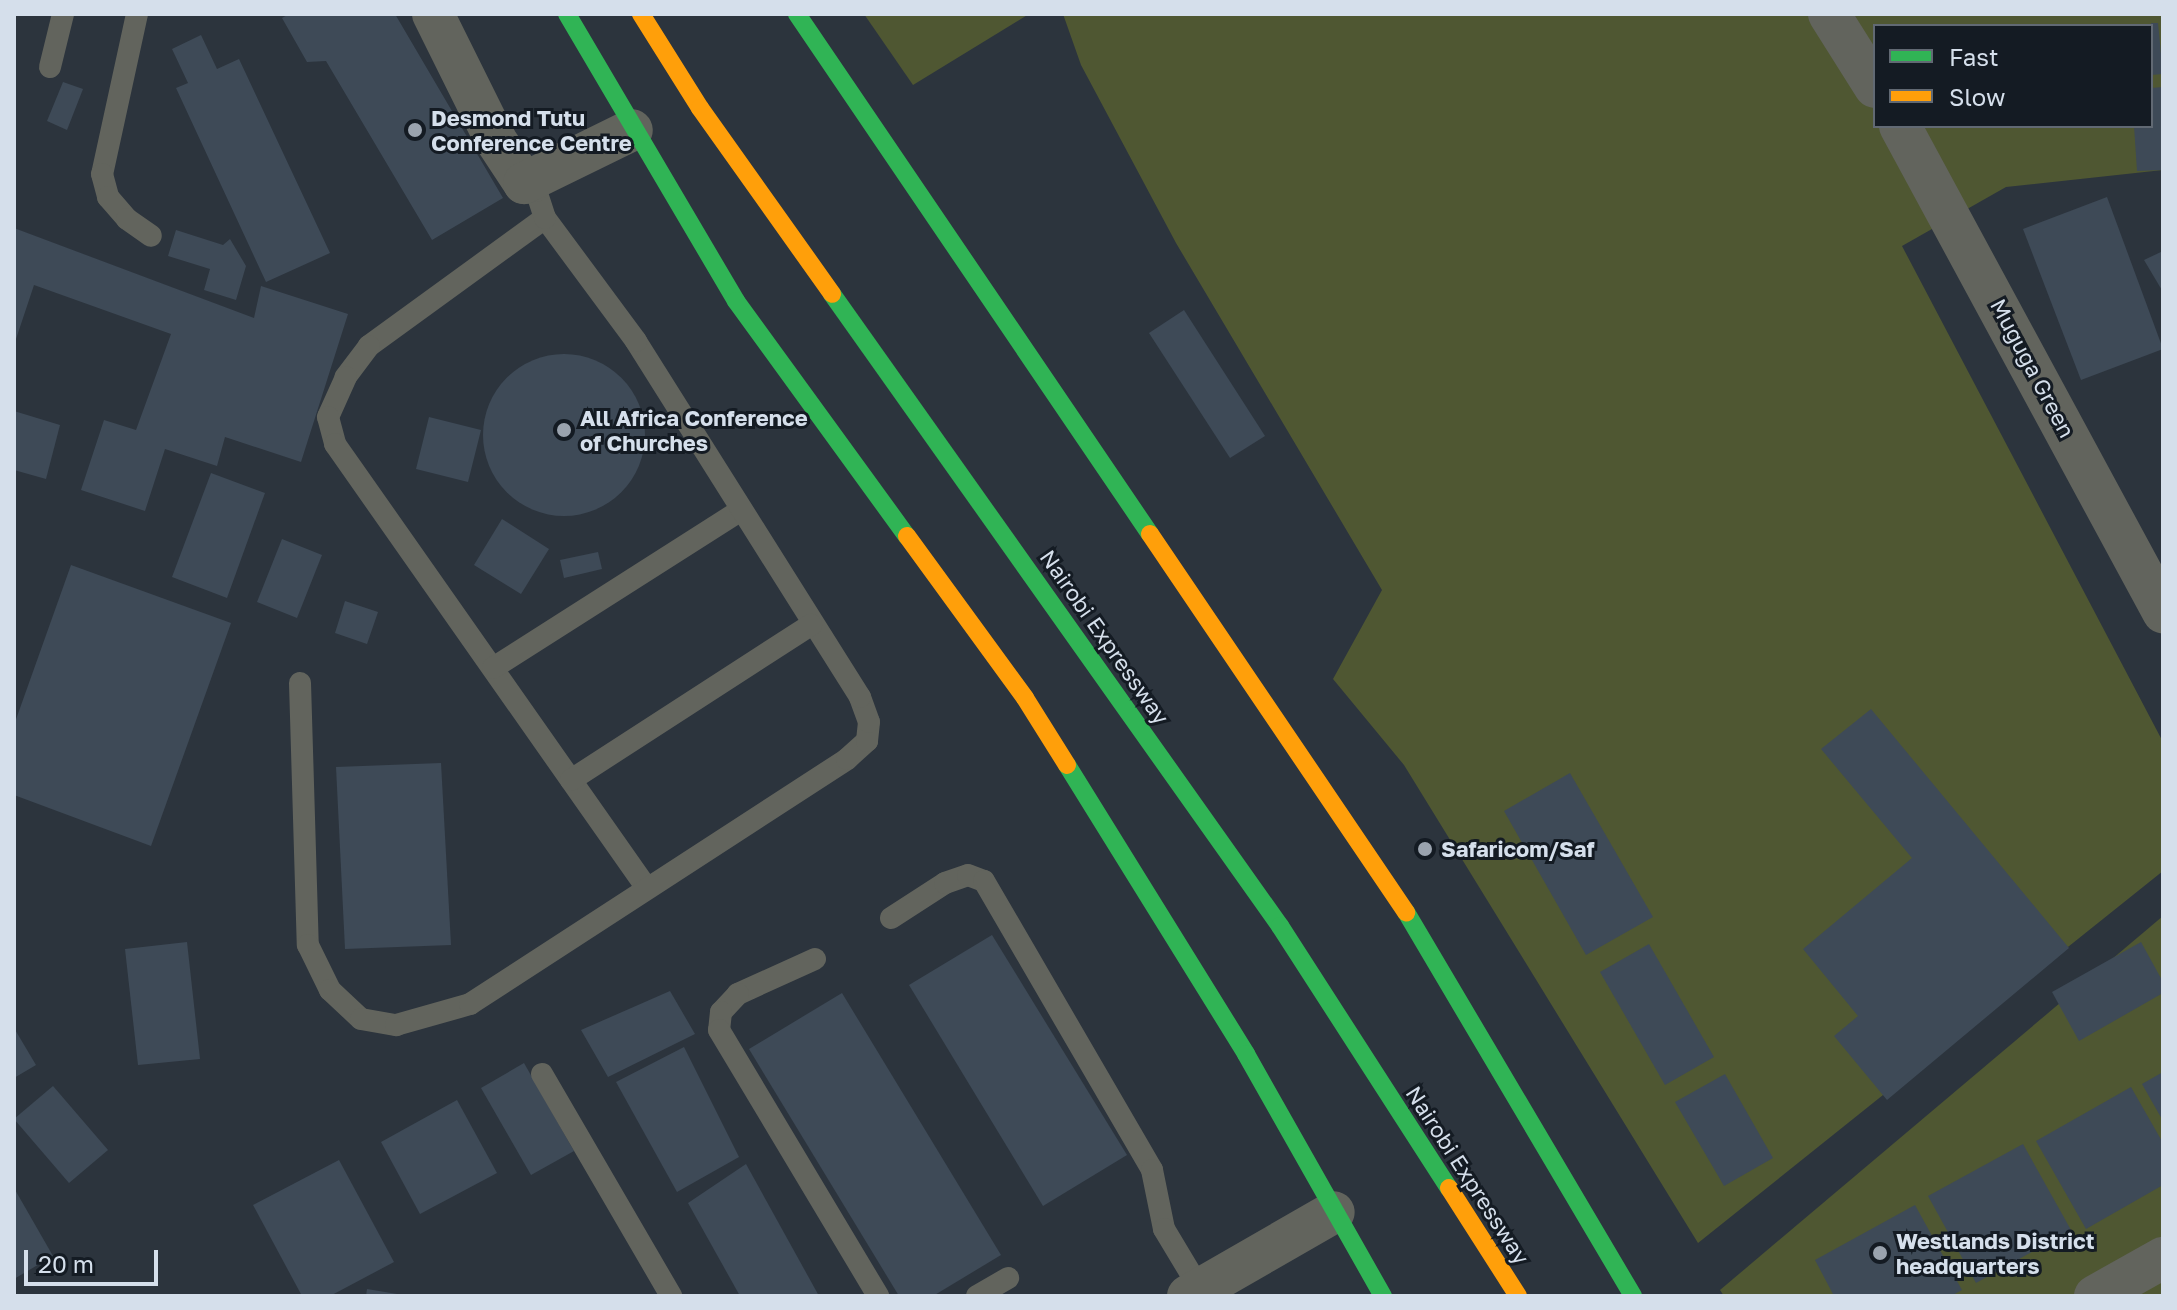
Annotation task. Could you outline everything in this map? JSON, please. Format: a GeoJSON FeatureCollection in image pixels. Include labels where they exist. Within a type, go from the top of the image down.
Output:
{"type":"FeatureCollection","features":[{"type":"Feature","properties":{"kind":"highway"},"geometry":{"type":"LineString","coordinates":[[567,14],[632,130],[736,301],[1025,698],[1246,1054],[1383,1296]]}},
{"type":"Feature","properties":{"kind":"highway","name":"Nairobi Expressway"},"geometry":{"type":"LineString","coordinates":[[641,14],[700,108],[1280,926],[1518,1296]]}},
{"type":"Feature","properties":{"kind":"highway"},"geometry":{"type":"LineString","coordinates":[[797,14],[1428,944],[1633,1296]]}},
{"type":"Feature","properties":{"kind":"street"},"geometry":{"type":"LineString","coordinates":[[433,14],[495,139],[535,200],[632,130]]}},
{"type":"Feature","properties":{"kind":"street"},"geometry":{"type":"LineString","coordinates":[[1829,14],[1873,84]]}},
{"type":"Feature","properties":{"kind":"street","name":"Muguga Green"},"geometry":{"type":"LineString","coordinates":[[1901,128],[2163,612]]}},
{"type":"Feature","properties":{"kind":"street"},"geometry":{"type":"LineString","coordinates":[[1194,1293],[1334,1212]]}},
{"type":"Feature","properties":{"kind":"street"},"geometry":{"type":"LineString","coordinates":[[2095,1296],[2163,1258]]}},
{"type":"Feature","properties":{"kind":"lane"},"geometry":{"type":"LineString","coordinates":[[50,67],[63,14]]}},
{"type":"Feature","properties":{"kind":"lane"},"geometry":{"type":"LineString","coordinates":[[137,14],[102,174],[108,197],[127,219],[151,236]]}},
{"type":"Feature","properties":{"kind":"lane"},"geometry":{"type":"LineString","coordinates":[[300,683],[308,945],[330,990],[361,1019],[396,1025],[470,1004],[847,759],[867,741],[869,722],[860,697],[739,511],[636,341],[535,200],[369,346],[346,377],[328,417],[335,444],[646,887]]}},
{"type":"Feature","properties":{"kind":"lane"},"geometry":{"type":"LineString","coordinates":[[493,668],[739,511]]}},
{"type":"Feature","properties":{"kind":"lane"},"geometry":{"type":"LineString","coordinates":[[571,780],[811,625]]}},
{"type":"Feature","properties":{"kind":"lane"},"geometry":{"type":"LineString","coordinates":[[891,918],[945,883],[968,875],[984,881],[1152,1170],[1164,1229],[1194,1293]]}},
{"type":"Feature","properties":{"kind":"lane"},"geometry":{"type":"LineString","coordinates":[[815,959],[738,994],[721,1012],[719,1030],[878,1296]]}},
{"type":"Feature","properties":{"kind":"lane"},"geometry":{"type":"LineString","coordinates":[[542,1074],[671,1296]]}},
{"type":"Feature","properties":{"kind":"lane"},"geometry":{"type":"LineString","coordinates":[[977,1296],[1008,1278]]}},
{"type":"Feature","properties":{"kind":"green space"},"geometry":{"type":"Polygon","coordinates":[[[864,14],[1029,14],[913,85],[864,14]]]}},
{"type":"Feature","properties":{"kind":"green space"},"geometry":{"type":"Polygon","coordinates":[[[1063,14],[2163,14],[2163,170],[2006,187],[1902,246],[2163,742],[2163,871],[1698,1243],[1404,765],[1333,679],[1382,590],[1176,243],[1081,65],[1063,14]]]}},
{"type":"Feature","properties":{"kind":"green space"},"geometry":{"type":"Polygon","coordinates":[[[2163,916],[2163,1296],[1724,1296],[1720,1290],[2163,916]]]}},
{"type":"Feature","properties":{"kind":"building","name":"Desmond Tutu Conference Centre"},"geometry":{"type":"Polygon","coordinates":[[[289,14],[395,14],[503,198],[432,240],[326,61],[307,62],[282,18],[289,14]]]}},
{"type":"Feature","properties":{"kind":"building"},"geometry":{"type":"Polygon","coordinates":[[[2158,23],[2163,74],[2153,75],[2151,24],[2158,23]]]}},
{"type":"Feature","properties":{"kind":"building"},"geometry":{"type":"Polygon","coordinates":[[[201,35],[217,69],[239,59],[330,253],[266,282],[176,88],[188,83],[172,49],[201,35]]]}},
{"type":"Feature","properties":{"kind":"building"},"geometry":{"type":"Polygon","coordinates":[[[63,82],[83,89],[67,130],[47,121],[63,82]]]}},
{"type":"Feature","properties":{"kind":"building"},"geometry":{"type":"Polygon","coordinates":[[[2163,87],[2163,170],[2137,171],[2134,128],[2153,128],[2153,88],[2163,87]]]}},
{"type":"Feature","properties":{"kind":"building"},"geometry":{"type":"Polygon","coordinates":[[[2107,197],[2163,349],[2081,380],[2023,229],[2107,197]]]}},
{"type":"Feature","properties":{"kind":"building"},"geometry":{"type":"Polygon","coordinates":[[[14,228],[254,318],[261,286],[348,314],[301,462],[225,437],[217,466],[165,449],[145,511],[81,490],[104,420],[136,430],[171,334],[34,285],[14,345],[14,228]]]}},
{"type":"Feature","properties":{"kind":"building"},"geometry":{"type":"Polygon","coordinates":[[[176,230],[223,245],[230,239],[246,266],[236,300],[204,290],[210,269],[168,256],[176,230]]]}},
{"type":"Feature","properties":{"kind":"building"},"geometry":{"type":"Polygon","coordinates":[[[2163,251],[2163,292],[2144,260],[2163,251]]]}},
{"type":"Feature","properties":{"kind":"building"},"geometry":{"type":"Polygon","coordinates":[[[1184,310],[1265,436],[1230,458],[1149,333],[1184,310]]]}},
{"type":"Feature","properties":{"kind":"building","name":"All Africa Conference of Churches"},"geometry":{"type":"Polygon","coordinates":[[[564,354],[595,360],[621,378],[639,404],[645,435],[639,466],[621,492],[595,510],[564,516],[533,510],[507,492],[489,466],[483,435],[489,404],[507,378],[533,360],[564,354]]]}},
{"type":"Feature","properties":{"kind":"building"},"geometry":{"type":"Polygon","coordinates":[[[14,411],[60,425],[46,479],[14,470],[14,411]]]}},
{"type":"Feature","properties":{"kind":"building"},"geometry":{"type":"Polygon","coordinates":[[[429,417],[481,430],[468,482],[416,469],[429,417]]]}},
{"type":"Feature","properties":{"kind":"building"},"geometry":{"type":"Polygon","coordinates":[[[211,473],[265,493],[227,598],[172,577],[211,473]]]}},
{"type":"Feature","properties":{"kind":"building"},"geometry":{"type":"Polygon","coordinates":[[[502,519],[549,549],[521,594],[474,565],[502,519]]]}},
{"type":"Feature","properties":{"kind":"building"},"geometry":{"type":"Polygon","coordinates":[[[282,539],[322,555],[297,618],[257,602],[282,539]]]}},
{"type":"Feature","properties":{"kind":"building"},"geometry":{"type":"Polygon","coordinates":[[[598,552],[602,569],[564,578],[560,560],[598,552]]]}},
{"type":"Feature","properties":{"kind":"building"},"geometry":{"type":"Polygon","coordinates":[[[71,565],[231,623],[151,846],[14,795],[14,725],[71,565]]]}},
{"type":"Feature","properties":{"kind":"building"},"geometry":{"type":"Polygon","coordinates":[[[345,601],[378,612],[367,644],[335,633],[345,601]]]}},
{"type":"Feature","properties":{"kind":"building"},"geometry":{"type":"Polygon","coordinates":[[[1871,709],[2069,948],[1887,1100],[1834,1036],[1858,1016],[1803,949],[1912,858],[1821,749],[1871,709]]]}},
{"type":"Feature","properties":{"kind":"building"},"geometry":{"type":"Polygon","coordinates":[[[441,763],[451,945],[345,949],[336,767],[441,763]]]}},
{"type":"Feature","properties":{"kind":"building"},"geometry":{"type":"Polygon","coordinates":[[[1570,773],[1653,917],[1586,955],[1504,811],[1570,773]]]}},
{"type":"Feature","properties":{"kind":"building"},"geometry":{"type":"Polygon","coordinates":[[[992,935],[1127,1155],[1043,1206],[909,985],[992,935]]]}},
{"type":"Feature","properties":{"kind":"building"},"geometry":{"type":"Polygon","coordinates":[[[187,942],[200,1059],[138,1065],[125,949],[187,942]]]}},
{"type":"Feature","properties":{"kind":"building"},"geometry":{"type":"Polygon","coordinates":[[[2141,942],[2163,982],[2163,993],[2079,1041],[2052,992],[2141,942]]]}},
{"type":"Feature","properties":{"kind":"building"},"geometry":{"type":"Polygon","coordinates":[[[1649,944],[1714,1057],[1665,1085],[1600,972],[1649,944]]]}},
{"type":"Feature","properties":{"kind":"building"},"geometry":{"type":"Polygon","coordinates":[[[670,991],[695,1034],[608,1077],[581,1030],[670,991]]]}},
{"type":"Feature","properties":{"kind":"building"},"geometry":{"type":"Polygon","coordinates":[[[842,993],[1001,1255],[933,1296],[899,1296],[749,1049],[842,993]]]}},
{"type":"Feature","properties":{"kind":"building"},"geometry":{"type":"Polygon","coordinates":[[[14,1028],[36,1065],[14,1078],[14,1028]]]}},
{"type":"Feature","properties":{"kind":"building"},"geometry":{"type":"Polygon","coordinates":[[[684,1047],[739,1157],[677,1192],[616,1082],[684,1047]]]}},
{"type":"Feature","properties":{"kind":"building"},"geometry":{"type":"Polygon","coordinates":[[[524,1063],[574,1151],[531,1175],[481,1088],[524,1063]]]}},
{"type":"Feature","properties":{"kind":"building"},"geometry":{"type":"Polygon","coordinates":[[[2163,1072],[2163,1121],[2142,1084],[2163,1072]]]}},
{"type":"Feature","properties":{"kind":"building"},"geometry":{"type":"Polygon","coordinates":[[[1725,1074],[1773,1158],[1724,1186],[1675,1102],[1725,1074]]]}},
{"type":"Feature","properties":{"kind":"building"},"geometry":{"type":"Polygon","coordinates":[[[53,1086],[108,1150],[69,1183],[14,1119],[53,1086]]]}},
{"type":"Feature","properties":{"kind":"building"},"geometry":{"type":"Polygon","coordinates":[[[2131,1087],[2163,1143],[2163,1185],[2086,1229],[2036,1141],[2131,1087]]]}},
{"type":"Feature","properties":{"kind":"building"},"geometry":{"type":"Polygon","coordinates":[[[457,1100],[497,1173],[420,1214],[381,1142],[457,1100]]]}},
{"type":"Feature","properties":{"kind":"building"},"geometry":{"type":"Polygon","coordinates":[[[2023,1144],[2071,1230],[1976,1283],[1928,1196],[2023,1144]]]}},
{"type":"Feature","properties":{"kind":"building"},"geometry":{"type":"Polygon","coordinates":[[[339,1160],[394,1262],[330,1296],[302,1296],[253,1205],[339,1160]]]}},
{"type":"Feature","properties":{"kind":"building"},"geometry":{"type":"Polygon","coordinates":[[[746,1164],[819,1296],[740,1296],[688,1203],[746,1164]]]}},
{"type":"Feature","properties":{"kind":"building"},"geometry":{"type":"Polygon","coordinates":[[[14,1188],[53,1256],[14,1279],[14,1188]]]}},
{"type":"Feature","properties":{"kind":"building"},"geometry":{"type":"Polygon","coordinates":[[[1915,1205],[1962,1290],[1951,1296],[1834,1296],[1815,1260],[1915,1205]]]}},
{"type":"Feature","properties":{"kind":"building"},"geometry":{"type":"Polygon","coordinates":[[[367,1289],[397,1294],[397,1296],[366,1296],[367,1289]]]}},
{"type":"Feature","properties":{"kind":"traffic: fast"},"geometry":{"type":"LineString","coordinates":[[567,14],[736,301],[907,536]]}},
{"type":"Feature","properties":{"kind":"traffic: fast"},"geometry":{"type":"LineString","coordinates":[[797,14],[1150,534]]}},
{"type":"Feature","properties":{"kind":"traffic: fast"},"geometry":{"type":"LineString","coordinates":[[832,294],[1280,926],[1449,1188]]}},
{"type":"Feature","properties":{"kind":"traffic: fast"},"geometry":{"type":"LineString","coordinates":[[1067,765],[1246,1054],[1383,1296]]}},
{"type":"Feature","properties":{"kind":"traffic: fast"},"geometry":{"type":"LineString","coordinates":[[1406,912],[1633,1296]]}},
{"type":"Feature","properties":{"kind":"traffic: slow"},"geometry":{"type":"LineString","coordinates":[[641,14],[700,108],[832,294]]}},
{"type":"Feature","properties":{"kind":"traffic: slow"},"geometry":{"type":"LineString","coordinates":[[1150,534],[1406,912]]}},
{"type":"Feature","properties":{"kind":"traffic: slow"},"geometry":{"type":"LineString","coordinates":[[907,536],[1025,698],[1067,765]]}},
{"type":"Feature","properties":{"kind":"traffic: slow"},"geometry":{"type":"LineString","coordinates":[[1449,1188],[1518,1296]]}},
{"type":"Feature","properties":{"kind":"place","name":"Desmond Tutu Conference Centre"},"geometry":{"type":"Point","coordinates":[415,130]}},
{"type":"Feature","properties":{"kind":"place","name":"All Africa Conference of Churches"},"geometry":{"type":"Point","coordinates":[564,430]}},
{"type":"Feature","properties":{"kind":"place","name":"Safaricom/Saf"},"geometry":{"type":"Point","coordinates":[1425,849]}},
{"type":"Feature","properties":{"kind":"place","name":"Westlands District headquarters"},"geometry":{"type":"Point","coordinates":[1880,1253]}}]}
